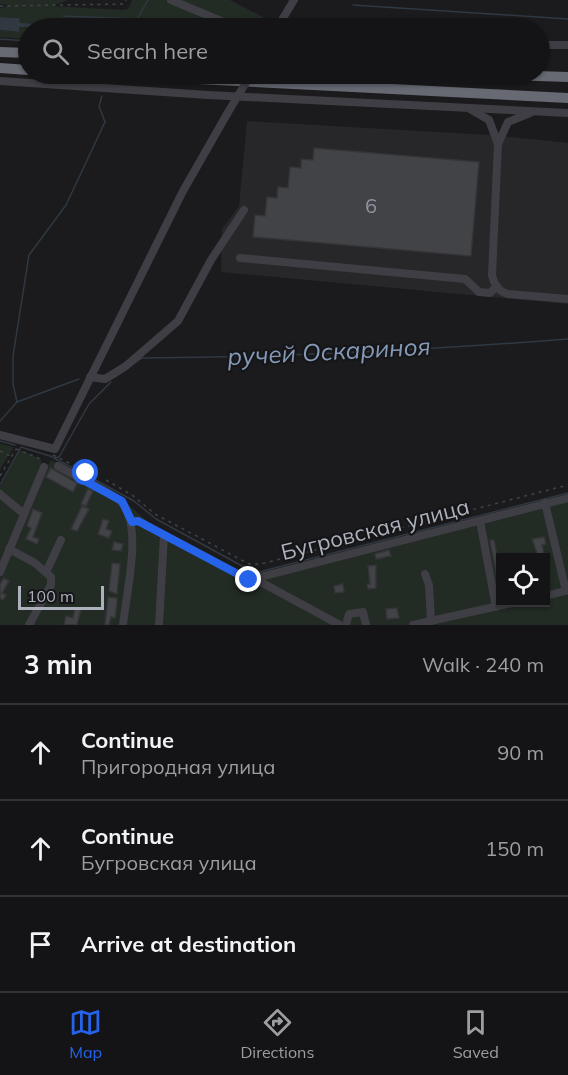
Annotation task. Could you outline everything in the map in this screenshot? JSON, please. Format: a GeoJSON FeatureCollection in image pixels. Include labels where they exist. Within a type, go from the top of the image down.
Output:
{"type":"FeatureCollection","features":[{"type":"Feature","properties":{"kind":"highway"},"geometry":{"type":"LineString","coordinates":[[0,51],[18,52]]}},
{"type":"Feature","properties":{"kind":"highway"},"geometry":{"type":"LineString","coordinates":[[0,68],[18,69]]}},
{"type":"Feature","properties":{"kind":"highway"},"geometry":{"type":"LineString","coordinates":[[550,76],[568,77]]}},
{"type":"Feature","properties":{"kind":"highway"},"geometry":{"type":"LineString","coordinates":[[294,84],[568,98]]}},
{"type":"Feature","properties":{"kind":"street"},"geometry":{"type":"LineString","coordinates":[[171,0],[214,18]]}},
{"type":"Feature","properties":{"kind":"street"},"geometry":{"type":"LineString","coordinates":[[283,18],[294,0]]}},
{"type":"Feature","properties":{"kind":"street"},"geometry":{"type":"LineString","coordinates":[[550,45],[568,45]]}},
{"type":"Feature","properties":{"kind":"street"},"geometry":{"type":"LineString","coordinates":[[0,81],[18,82]]}},
{"type":"Feature","properties":{"kind":"street"},"geometry":{"type":"LineString","coordinates":[[45,84],[208,95],[568,113]]}},
{"type":"Feature","properties":{"kind":"street"},"geometry":{"type":"LineString","coordinates":[[0,435],[55,449],[90,377],[100,363],[183,191],[245,84]]}},
{"type":"Feature","properties":{"kind":"street"},"geometry":{"type":"LineString","coordinates":[[460,106],[481,114],[489,120],[498,144]]}},
{"type":"Feature","properties":{"kind":"street"},"geometry":{"type":"LineString","coordinates":[[540,111],[517,116],[508,122],[498,144],[492,275],[497,286],[508,294],[568,299]]}},
{"type":"Feature","properties":{"kind":"street"},"geometry":{"type":"LineString","coordinates":[[90,377],[105,379],[126,366],[178,321],[211,260],[244,210]]}},
{"type":"Feature","properties":{"kind":"street"},"geometry":{"type":"LineString","coordinates":[[240,258],[465,279],[479,292],[490,293],[497,286]]}},
{"type":"Feature","properties":{"kind":"street"},"geometry":{"type":"LineString","coordinates":[[58,462],[86,474],[122,501],[132,522],[123,625]]}},
{"type":"Feature","properties":{"kind":"street"},"geometry":{"type":"LineString","coordinates":[[0,572],[46,465]]}},
{"type":"Feature","properties":{"kind":"street"},"geometry":{"type":"LineString","coordinates":[[0,494],[24,514]]}},
{"type":"Feature","properties":{"kind":"street","name":"Бугровская улица"},"geometry":{"type":"LineString","coordinates":[[132,522],[138,521],[243,578],[255,579],[568,498]]}},
{"type":"Feature","properties":{"kind":"street"},"geometry":{"type":"LineString","coordinates":[[545,503],[567,591],[550,595]]}},
{"type":"Feature","properties":{"kind":"street"},"geometry":{"type":"LineString","coordinates":[[413,625],[496,607],[480,521]]}},
{"type":"Feature","properties":{"kind":"street"},"geometry":{"type":"LineString","coordinates":[[159,625],[164,535]]}},
{"type":"Feature","properties":{"kind":"street"},"geometry":{"type":"LineString","coordinates":[[46,572],[61,540]]}},
{"type":"Feature","properties":{"kind":"street"},"geometry":{"type":"LineString","coordinates":[[9,549],[35,563],[51,577],[51,585],[29,625]]}},
{"type":"Feature","properties":{"kind":"street"},"geometry":{"type":"LineString","coordinates":[[425,574],[429,585],[431,621]]}},
{"type":"Feature","properties":{"kind":"street"},"geometry":{"type":"LineString","coordinates":[[255,579],[340,625]]}},
{"type":"Feature","properties":{"kind":"street"},"geometry":{"type":"LineString","coordinates":[[346,625],[349,614],[363,612],[366,625]]}},
{"type":"Feature","properties":{"kind":"path"},"geometry":{"type":"LineString","coordinates":[[0,6],[124,4],[126,0]]}},
{"type":"Feature","properties":{"kind":"path"},"geometry":{"type":"LineString","coordinates":[[0,476],[21,440]]}},
{"type":"Feature","properties":{"kind":"path"},"geometry":{"type":"LineString","coordinates":[[16,448],[46,465]]}},
{"type":"Feature","properties":{"kind":"path"},"geometry":{"type":"LineString","coordinates":[[0,451],[11,457]]}},
{"type":"Feature","properties":{"kind":"path"},"geometry":{"type":"LineString","coordinates":[[50,458],[52,455],[58,462],[86,474]]}},
{"type":"Feature","properties":{"kind":"path"},"geometry":{"type":"LineString","coordinates":[[106,480],[132,495],[155,514],[249,564],[261,564],[568,485]]}},
{"type":"Feature","properties":{"kind":"shaded area"},"geometry":{"type":"Polygon","coordinates":[[[0,0],[68,0],[52,6],[123,10],[128,9],[132,0],[230,0],[263,17],[19,18],[0,17],[0,8],[10,5],[0,4],[0,0]]]}},
{"type":"Feature","properties":{"kind":"shaded area"},"geometry":{"type":"Polygon","coordinates":[[[0,17],[19,18],[18,32],[0,30],[0,17]]]}},
{"type":"Feature","properties":{"kind":"shaded area"},"geometry":{"type":"Polygon","coordinates":[[[0,30],[18,32],[18,38],[0,37],[0,30]]]}},
{"type":"Feature","properties":{"kind":"shaded area"},"geometry":{"type":"Polygon","coordinates":[[[247,121],[490,135],[568,143],[568,304],[221,272],[222,229],[239,206],[247,121]]]}},
{"type":"Feature","properties":{"kind":"shaded area"},"geometry":{"type":"Polygon","coordinates":[[[0,444],[14,447],[0,469],[0,444]]]}},
{"type":"Feature","properties":{"kind":"shaded area"},"geometry":{"type":"Polygon","coordinates":[[[20,450],[41,459],[42,466],[46,468],[51,460],[125,502],[152,525],[250,578],[568,495],[568,625],[0,625],[0,487],[20,450]]]}},
{"type":"Feature","properties":{"kind":"building"},"geometry":{"type":"Polygon","coordinates":[[[314,148],[479,162],[471,256],[253,237],[255,215],[265,216],[267,197],[277,198],[278,187],[288,188],[290,167],[301,168],[301,159],[313,160],[314,148]]]}},
{"type":"Feature","properties":{"kind":"building"},"geometry":{"type":"Polygon","coordinates":[[[51,468],[77,483],[73,492],[46,477],[51,468]]]}},
{"type":"Feature","properties":{"kind":"building"},"geometry":{"type":"Polygon","coordinates":[[[88,489],[93,491],[86,506],[81,504],[88,489]]]}},
{"type":"Feature","properties":{"kind":"building"},"geometry":{"type":"Polygon","coordinates":[[[82,506],[89,509],[77,531],[71,529],[82,506]]]}},
{"type":"Feature","properties":{"kind":"building"},"geometry":{"type":"Polygon","coordinates":[[[33,509],[42,513],[33,537],[39,539],[37,544],[26,539],[31,528],[27,526],[33,509]]]}},
{"type":"Feature","properties":{"kind":"building"},"geometry":{"type":"Polygon","coordinates":[[[103,519],[109,521],[106,529],[112,531],[109,538],[98,534],[103,519]]]}},
{"type":"Feature","properties":{"kind":"building"},"geometry":{"type":"Polygon","coordinates":[[[544,537],[546,544],[542,545],[544,553],[537,553],[532,539],[544,537]]]}},
{"type":"Feature","properties":{"kind":"building"},"geometry":{"type":"Polygon","coordinates":[[[490,540],[494,540],[496,553],[496,574],[490,540]]]}},
{"type":"Feature","properties":{"kind":"building"},"geometry":{"type":"Polygon","coordinates":[[[114,542],[123,544],[121,551],[112,550],[114,542]]]}},
{"type":"Feature","properties":{"kind":"building"},"geometry":{"type":"Polygon","coordinates":[[[389,550],[391,556],[376,559],[375,554],[389,550]]]}},
{"type":"Feature","properties":{"kind":"building"},"geometry":{"type":"Polygon","coordinates":[[[112,563],[120,564],[117,594],[109,591],[112,563]]]}},
{"type":"Feature","properties":{"kind":"building"},"geometry":{"type":"Polygon","coordinates":[[[376,565],[376,588],[368,589],[367,584],[370,584],[368,566],[376,565]]]}},
{"type":"Feature","properties":{"kind":"building"},"geometry":{"type":"Polygon","coordinates":[[[4,578],[9,581],[2,593],[6,595],[3,600],[0,598],[0,584],[4,578]]]}},
{"type":"Feature","properties":{"kind":"building"},"geometry":{"type":"Polygon","coordinates":[[[343,584],[344,592],[335,593],[334,586],[343,584]]]}},
{"type":"Feature","properties":{"kind":"building"},"geometry":{"type":"Polygon","coordinates":[[[108,597],[117,598],[117,603],[115,618],[111,617],[109,625],[105,625],[108,597]]]}},
{"type":"Feature","properties":{"kind":"building"},"geometry":{"type":"Polygon","coordinates":[[[75,608],[81,609],[77,625],[64,625],[66,616],[73,618],[75,608]]]}},
{"type":"Feature","properties":{"kind":"building"},"geometry":{"type":"Polygon","coordinates":[[[397,608],[399,618],[387,619],[386,609],[397,608]]]}},
{"type":"Feature","properties":{"kind":"waterway"},"geometry":{"type":"LineString","coordinates":[[138,18],[148,0]]}},
{"type":"Feature","properties":{"kind":"waterway"},"geometry":{"type":"LineString","coordinates":[[353,5],[568,19]]}},
{"type":"Feature","properties":{"kind":"waterway"},"geometry":{"type":"LineString","coordinates":[[63,16],[112,18]]}},
{"type":"Feature","properties":{"kind":"waterway"},"geometry":{"type":"LineString","coordinates":[[0,39],[18,40]]}},
{"type":"Feature","properties":{"kind":"waterway"},"geometry":{"type":"LineString","coordinates":[[17,402],[13,384],[13,356],[29,255],[66,205],[105,122],[99,106],[102,96]]}},
{"type":"Feature","properties":{"kind":"waterway","name":"ручей Оскариноя"},"geometry":{"type":"LineString","coordinates":[[135,363],[142,358],[355,352],[568,339]]}},
{"type":"Feature","properties":{"kind":"waterway","name":"ручей Оскариноя"},"geometry":{"type":"LineString","coordinates":[[108,381],[124,371]]}},
{"type":"Feature","properties":{"kind":"waterway","name":"ручей Оскариноя"},"geometry":{"type":"LineString","coordinates":[[0,421],[17,402],[79,379]]}},
{"type":"Feature","properties":{"kind":"waterway"},"geometry":{"type":"LineString","coordinates":[[82,473],[54,458],[59,457],[89,404],[111,382]]}},
{"type":"Feature","properties":{"kind":"waterway","name":"ручей Оскариноя"},"geometry":{"type":"LineString","coordinates":[[0,441],[15,445]]}},
{"type":"Feature","properties":{"kind":"waterway"},"geometry":{"type":"LineString","coordinates":[[0,485],[21,447],[53,457]]}},
{"type":"Feature","properties":{"kind":"waterway"},"geometry":{"type":"LineString","coordinates":[[90,477],[134,501],[156,519],[255,573],[568,493]]}},
{"type":"Feature","properties":{"kind":"route"},"geometry":{"type":"LineString","coordinates":[[86,473],[83,480],[122,501],[132,522],[138,521],[249,580]]}}]}
